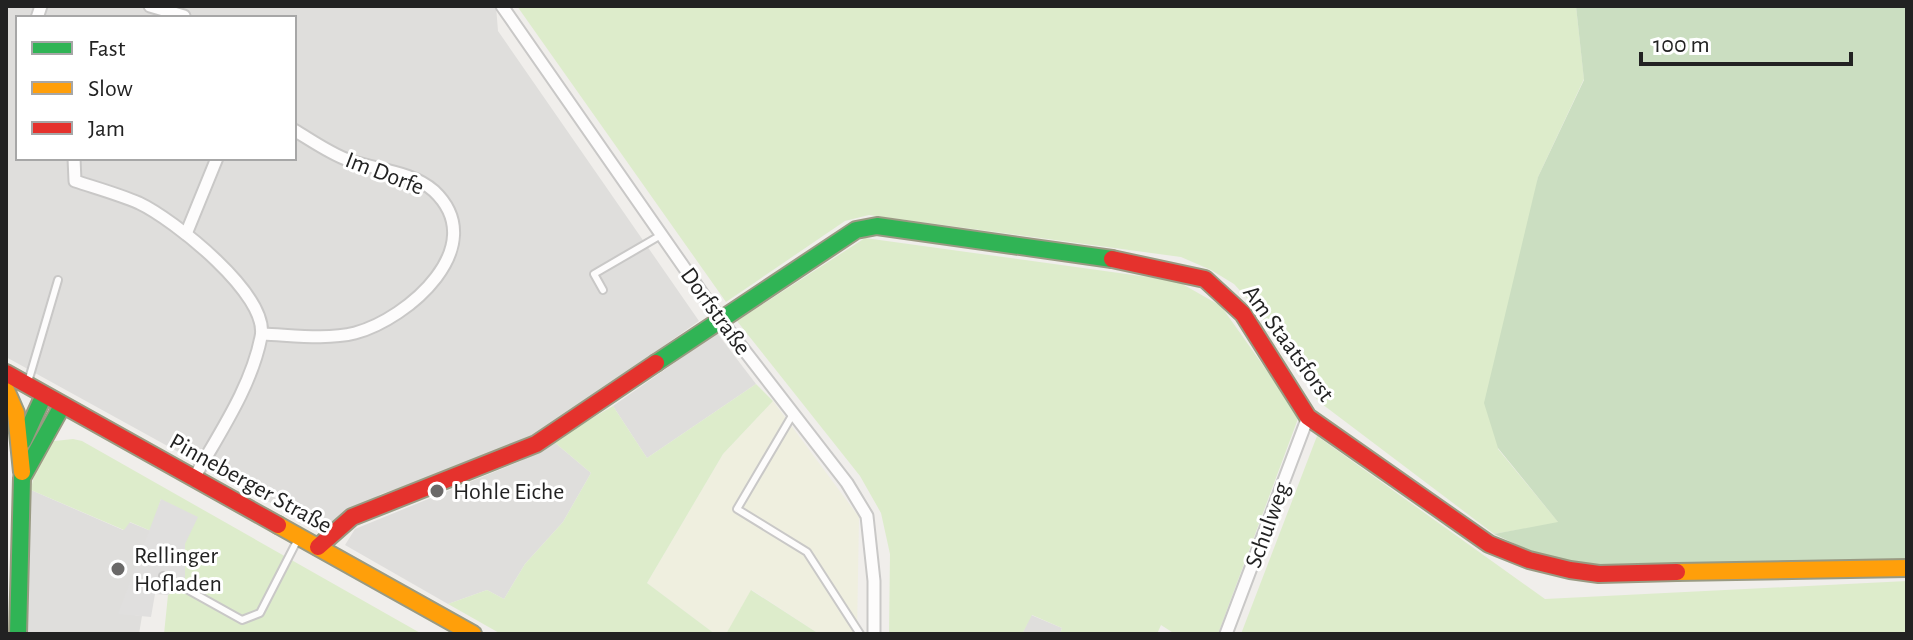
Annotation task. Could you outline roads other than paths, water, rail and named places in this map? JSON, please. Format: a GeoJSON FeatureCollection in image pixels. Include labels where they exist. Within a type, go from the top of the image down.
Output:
{"type":"FeatureCollection","features":[{"type":"Feature","properties":{"kind":"street"},"geometry":{"type":"LineString","coordinates":[[150,6],[184,16]]}},
{"type":"Feature","properties":{"kind":"street","name":"Dorfstraße"},"geometry":{"type":"LineString","coordinates":[[502,6],[720,319],[847,483],[867,516],[874,581],[874,634]]}},
{"type":"Feature","properties":{"kind":"street","name":"Im Dorfe"},"geometry":{"type":"LineString","coordinates":[[263,334],[353,334],[391,319],[422,296],[442,269],[453,237],[451,212],[433,190],[410,178],[346,159],[296,131]]}},
{"type":"Feature","properties":{"kind":"street"},"geometry":{"type":"LineString","coordinates":[[74,160],[75,181],[141,204],[186,234],[232,274],[252,303],[263,334],[244,389],[193,480]]}},
{"type":"Feature","properties":{"kind":"street"},"geometry":{"type":"LineString","coordinates":[[186,234],[216,160]]}},
{"type":"Feature","properties":{"kind":"street","name":"Am Staatsforst"},"geometry":{"type":"LineString","coordinates":[[720,319],[839,239],[856,230],[877,226],[1152,265],[1205,279],[1224,293],[1243,314],[1308,417],[1489,544],[1520,560],[1558,570],[1599,574],[1907,568]]}},
{"type":"Feature","properties":{"kind":"street"},"geometry":{"type":"LineString","coordinates":[[318,547],[352,517],[536,444],[720,319]]}},
{"type":"Feature","properties":{"kind":"street","name":"Pinneberger Straße"},"geometry":{"type":"LineString","coordinates":[[6,373],[473,634]]}},
{"type":"Feature","properties":{"kind":"street"},"geometry":{"type":"LineString","coordinates":[[6,390],[16,413],[21,450],[18,634]]}},
{"type":"Feature","properties":{"kind":"street"},"geometry":{"type":"LineString","coordinates":[[21,450],[26,428],[44,395]]}},
{"type":"Feature","properties":{"kind":"street"},"geometry":{"type":"LineString","coordinates":[[22,478],[62,406]]}},
{"type":"Feature","properties":{"kind":"street","name":"Schulweg"},"geometry":{"type":"LineString","coordinates":[[1226,634],[1308,417]]}},
{"type":"Feature","properties":{"kind":"lane"},"geometry":{"type":"LineString","coordinates":[[603,290],[594,274],[661,235]]}},
{"type":"Feature","properties":{"kind":"lane"},"geometry":{"type":"LineString","coordinates":[[27,385],[58,280]]}},
{"type":"Feature","properties":{"kind":"lane"},"geometry":{"type":"LineString","coordinates":[[793,414],[737,509],[807,552],[860,634]]}},
{"type":"Feature","properties":{"kind":"lane"},"geometry":{"type":"LineString","coordinates":[[163,576],[242,620],[252,619],[260,613],[299,537]]}},
{"type":"Feature","properties":{"kind":"place","name":"Hohle Eiche"},"geometry":{"type":"Point","coordinates":[437,491]}},
{"type":"Feature","properties":{"kind":"place","name":"Rellinger Hofladen"},"geometry":{"type":"Point","coordinates":[118,569]}}]}
